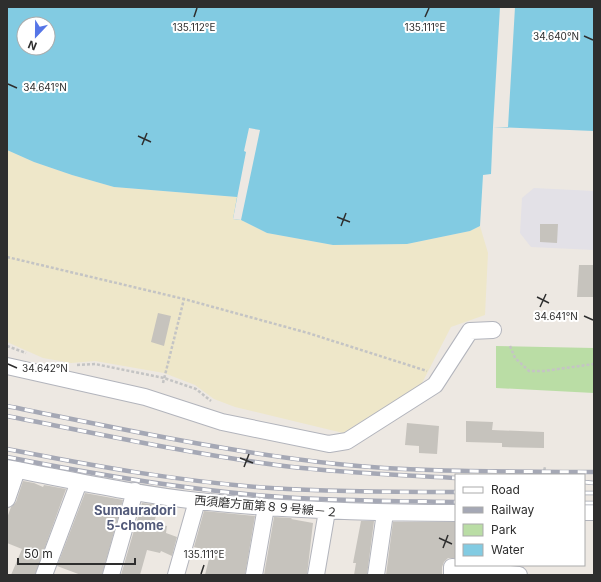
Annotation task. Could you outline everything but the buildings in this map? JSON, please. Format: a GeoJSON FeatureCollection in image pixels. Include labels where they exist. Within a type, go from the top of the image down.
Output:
{"type":"FeatureCollection","features":[{"type":"Feature","properties":{"kind":"street"},"geometry":{"type":"LineString","coordinates":[[7,366],[45,373],[145,397],[222,422],[329,444],[347,441],[434,386],[470,331],[493,330]]}},
{"type":"Feature","properties":{"kind":"street"},"geometry":{"type":"LineString","coordinates":[[7,499],[12,469]]}},
{"type":"Feature","properties":{"kind":"street","name":"西須磨方面第８９号線－２"},"geometry":{"type":"LineString","coordinates":[[12,469],[135,492],[197,501],[327,511],[455,513]]}},
{"type":"Feature","properties":{"kind":"street"},"geometry":{"type":"LineString","coordinates":[[44,575],[79,482]]}},
{"type":"Feature","properties":{"kind":"street"},"geometry":{"type":"LineString","coordinates":[[111,575],[135,492]]}},
{"type":"Feature","properties":{"kind":"street"},"geometry":{"type":"LineString","coordinates":[[176,575],[197,501]]}},
{"type":"Feature","properties":{"kind":"street"},"geometry":{"type":"LineString","coordinates":[[254,575],[266,507]]}},
{"type":"Feature","properties":{"kind":"street"},"geometry":{"type":"LineString","coordinates":[[316,575],[327,511]]}},
{"type":"Feature","properties":{"kind":"street"},"geometry":{"type":"LineString","coordinates":[[376,575],[385,513]]}},
{"type":"Feature","properties":{"kind":"street"},"geometry":{"type":"LineString","coordinates":[[452,575],[452,567],[519,575]]}},
{"type":"Feature","properties":{"kind":"path"},"geometry":{"type":"LineString","coordinates":[[7,257],[184,299],[308,333],[441,376]]}},
{"type":"Feature","properties":{"kind":"path"},"geometry":{"type":"LineString","coordinates":[[163,384],[184,299]]}},
{"type":"Feature","properties":{"kind":"path"},"geometry":{"type":"LineString","coordinates":[[510,346],[515,358],[529,371],[594,364]]}},
{"type":"Feature","properties":{"kind":"path"},"geometry":{"type":"LineString","coordinates":[[544,474],[545,467]]}},
{"type":"Feature","properties":{"kind":"shaded area"},"geometry":{"type":"Polygon","coordinates":[[[534,188],[594,191],[594,250],[531,247],[520,233],[522,198],[534,188]]]}},
{"type":"Feature","properties":{"kind":"green space"},"geometry":{"type":"Polygon","coordinates":[[[496,346],[594,348],[594,393],[496,388],[496,346]]]}},
{"type":"Feature","properties":{"kind":"sand"},"geometry":{"type":"Polygon","coordinates":[[[7,150],[34,162],[114,187],[237,197],[241,220],[267,233],[333,245],[407,244],[470,231],[480,226],[488,253],[485,315],[451,327],[421,385],[343,433],[235,407],[214,399],[195,385],[164,373],[95,361],[71,363],[43,358],[7,342],[7,150]]]}},
{"type":"Feature","properties":{"kind":"water"},"geometry":{"type":"Polygon","coordinates":[[[7,7],[594,7],[594,131],[493,127],[491,174],[483,175],[480,226],[470,231],[407,244],[333,245],[267,233],[241,220],[233,219],[237,197],[114,187],[34,162],[7,150],[7,7]]]}},
{"type":"Feature","properties":{"kind":"pier"},"geometry":{"type":"Polygon","coordinates":[[[500,7],[515,7],[508,127],[493,127],[500,7]]]}},
{"type":"Feature","properties":{"kind":"pier"},"geometry":{"type":"Polygon","coordinates":[[[249,128],[260,130],[241,220],[233,219],[246,152],[244,151],[249,128]]]}},
{"type":"Feature","properties":{"kind":"railway"},"geometry":{"type":"LineString","coordinates":[[7,406],[213,446],[337,464],[433,470],[594,472]]}},
{"type":"Feature","properties":{"kind":"railway"},"geometry":{"type":"LineString","coordinates":[[7,416],[180,450],[284,466],[348,472],[455,478]]}},
{"type":"Feature","properties":{"kind":"railway"},"geometry":{"type":"LineString","coordinates":[[7,449],[138,473],[204,482],[271,488],[340,491],[455,492]]}},
{"type":"Feature","properties":{"kind":"railway"},"geometry":{"type":"LineString","coordinates":[[7,457],[137,480],[235,493],[315,499],[455,502]]}},
{"type":"Feature","properties":{"kind":"railway"},"geometry":{"type":"LineString","coordinates":[[585,482],[594,483]]}},
{"type":"Feature","properties":{"kind":"railway"},"geometry":{"type":"LineString","coordinates":[[585,493],[594,493]]}},
{"type":"Feature","properties":{"kind":"railway"},"geometry":{"type":"LineString","coordinates":[[585,503],[594,503]]}},
{"type":"Feature","properties":{"kind":"district","name":"Sumauradori 5-chome"},"geometry":{"type":"Point","coordinates":[135,518]}}]}
